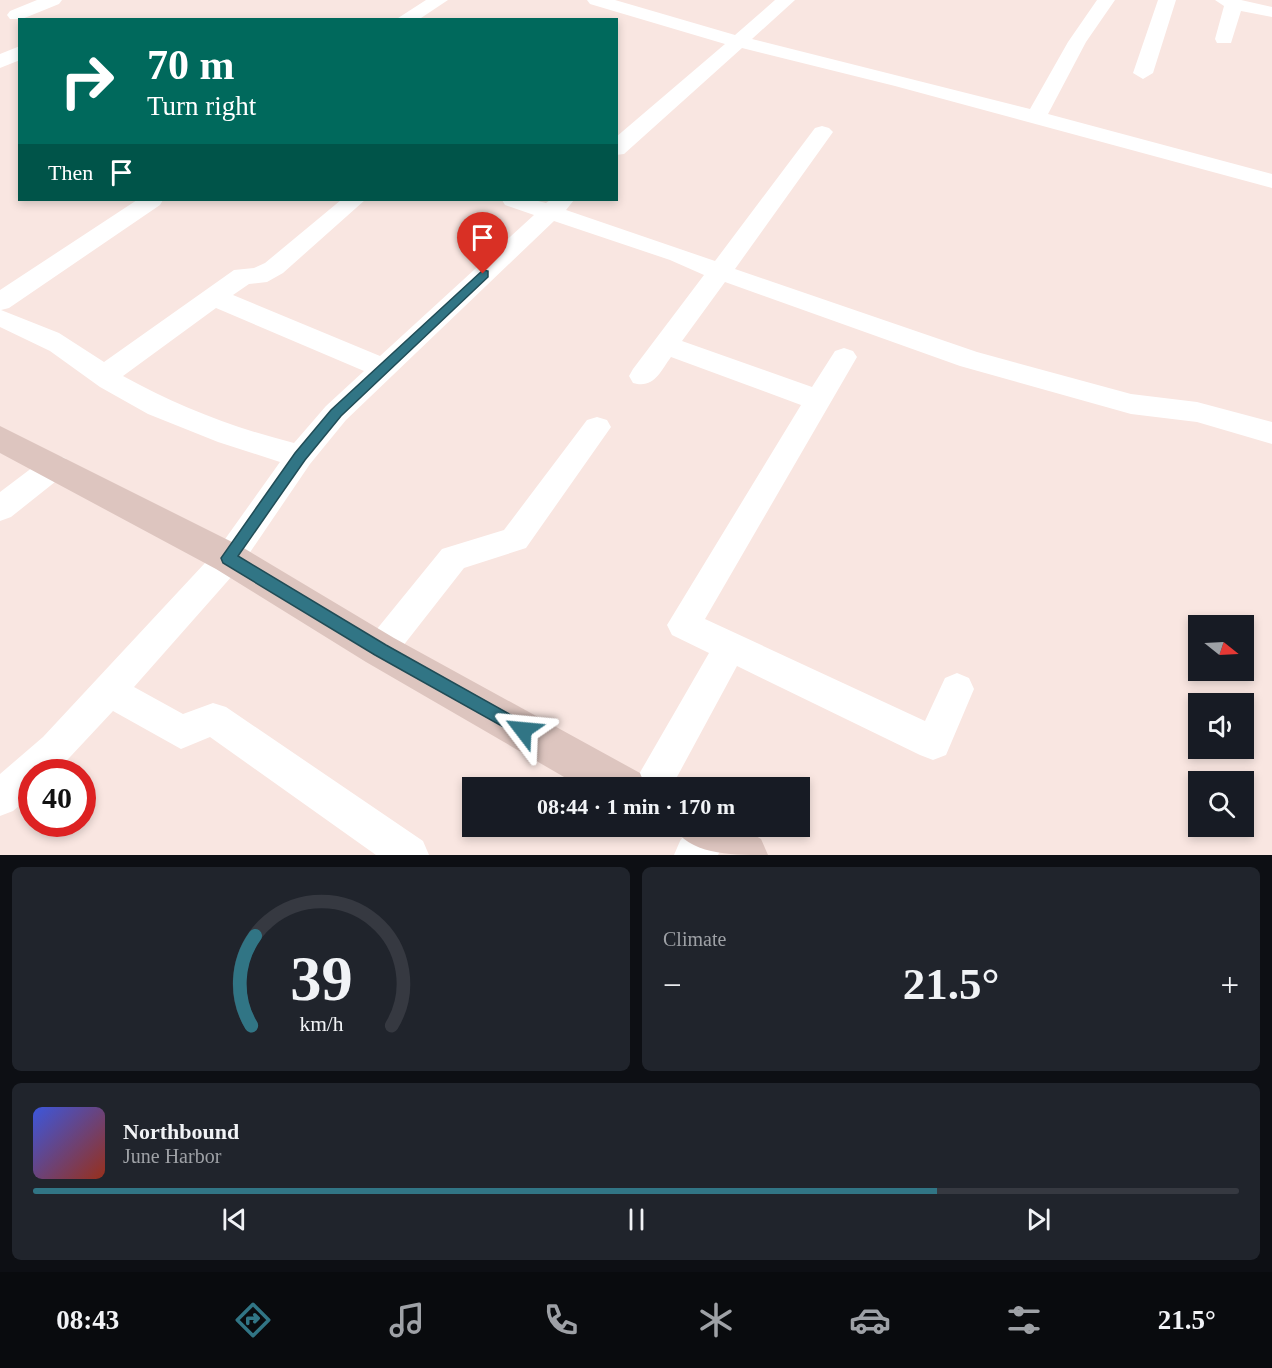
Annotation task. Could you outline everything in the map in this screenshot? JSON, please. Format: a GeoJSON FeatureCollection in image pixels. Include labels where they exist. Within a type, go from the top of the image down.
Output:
{"type":"FeatureCollection","features":[{"type":"Feature","properties":{"kind":"street"},"geometry":{"type":"LineString","coordinates":[[13,16],[53,0]]}},
{"type":"Feature","properties":{"kind":"street"},"geometry":{"type":"LineString","coordinates":[[408,18],[440,0]]}},
{"type":"Feature","properties":{"kind":"street"},"geometry":{"type":"LineString","coordinates":[[596,0],[739,42],[901,81],[1272,181]]}},
{"type":"Feature","properties":{"kind":"street"},"geometry":{"type":"LineString","coordinates":[[618,148],[786,0]]}},
{"type":"Feature","properties":{"kind":"street"},"geometry":{"type":"LineString","coordinates":[[1036,117],[1077,42],[1106,0]]}},
{"type":"Feature","properties":{"kind":"street"},"geometry":{"type":"LineString","coordinates":[[1143,73],[1167,0]]}},
{"type":"Feature","properties":{"kind":"street"},"geometry":{"type":"LineString","coordinates":[[1224,39],[1229,2],[1272,12]]}},
{"type":"Feature","properties":{"kind":"street"},"geometry":{"type":"LineString","coordinates":[[0,62],[18,53]]}},
{"type":"Feature","properties":{"kind":"street"},"geometry":{"type":"LineString","coordinates":[[643,376],[822,132]]}},
{"type":"Feature","properties":{"kind":"street"},"geometry":{"type":"LineString","coordinates":[[0,302],[151,201]]}},
{"type":"Feature","properties":{"kind":"street"},"geometry":{"type":"LineString","coordinates":[[104,376],[216,298],[243,276],[258,276],[274,268],[353,201]]}},
{"type":"Feature","properties":{"kind":"street"},"geometry":{"type":"LineString","coordinates":[[522,201],[556,205],[720,272],[969,359],[1131,404],[1197,412],[1272,433]]}},
{"type":"Feature","properties":{"kind":"street"},"geometry":{"type":"LineString","coordinates":[[0,798],[56,749],[229,558],[300,456],[336,413],[556,205]]}},
{"type":"Feature","properties":{"kind":"street"},"geometry":{"type":"LineString","coordinates":[[216,298],[383,368]]}},
{"type":"Feature","properties":{"kind":"street"},"geometry":{"type":"LineString","coordinates":[[0,318],[17,323],[77,356],[104,376],[166,411],[257,445],[300,456]]}},
{"type":"Feature","properties":{"kind":"street"},"geometry":{"type":"LineString","coordinates":[[665,345],[818,400]]}},
{"type":"Feature","properties":{"kind":"street"},"geometry":{"type":"LineString","coordinates":[[844,357],[684,625],[933,743],[957,689]]}},
{"type":"Feature","properties":{"kind":"street"},"geometry":{"type":"LineString","coordinates":[[380,650],[453,558],[515,539],[597,427]]}},
{"type":"Feature","properties":{"kind":"street"},"geometry":{"type":"LineString","coordinates":[[0,438],[229,558],[380,650],[605,777]]}},
{"type":"Feature","properties":{"kind":"street"},"geometry":{"type":"LineString","coordinates":[[0,509],[55,466]]}},
{"type":"Feature","properties":{"kind":"street"},"geometry":{"type":"LineString","coordinates":[[656,777],[730,647]]}},
{"type":"Feature","properties":{"kind":"street"},"geometry":{"type":"LineString","coordinates":[[109,691],[181,732],[213,719],[409,855]]}},
{"type":"Feature","properties":{"kind":"route"},"geometry":{"type":"LineString","coordinates":[[483,274],[336,413],[300,456],[229,558],[380,650],[523,730]]}}]}
